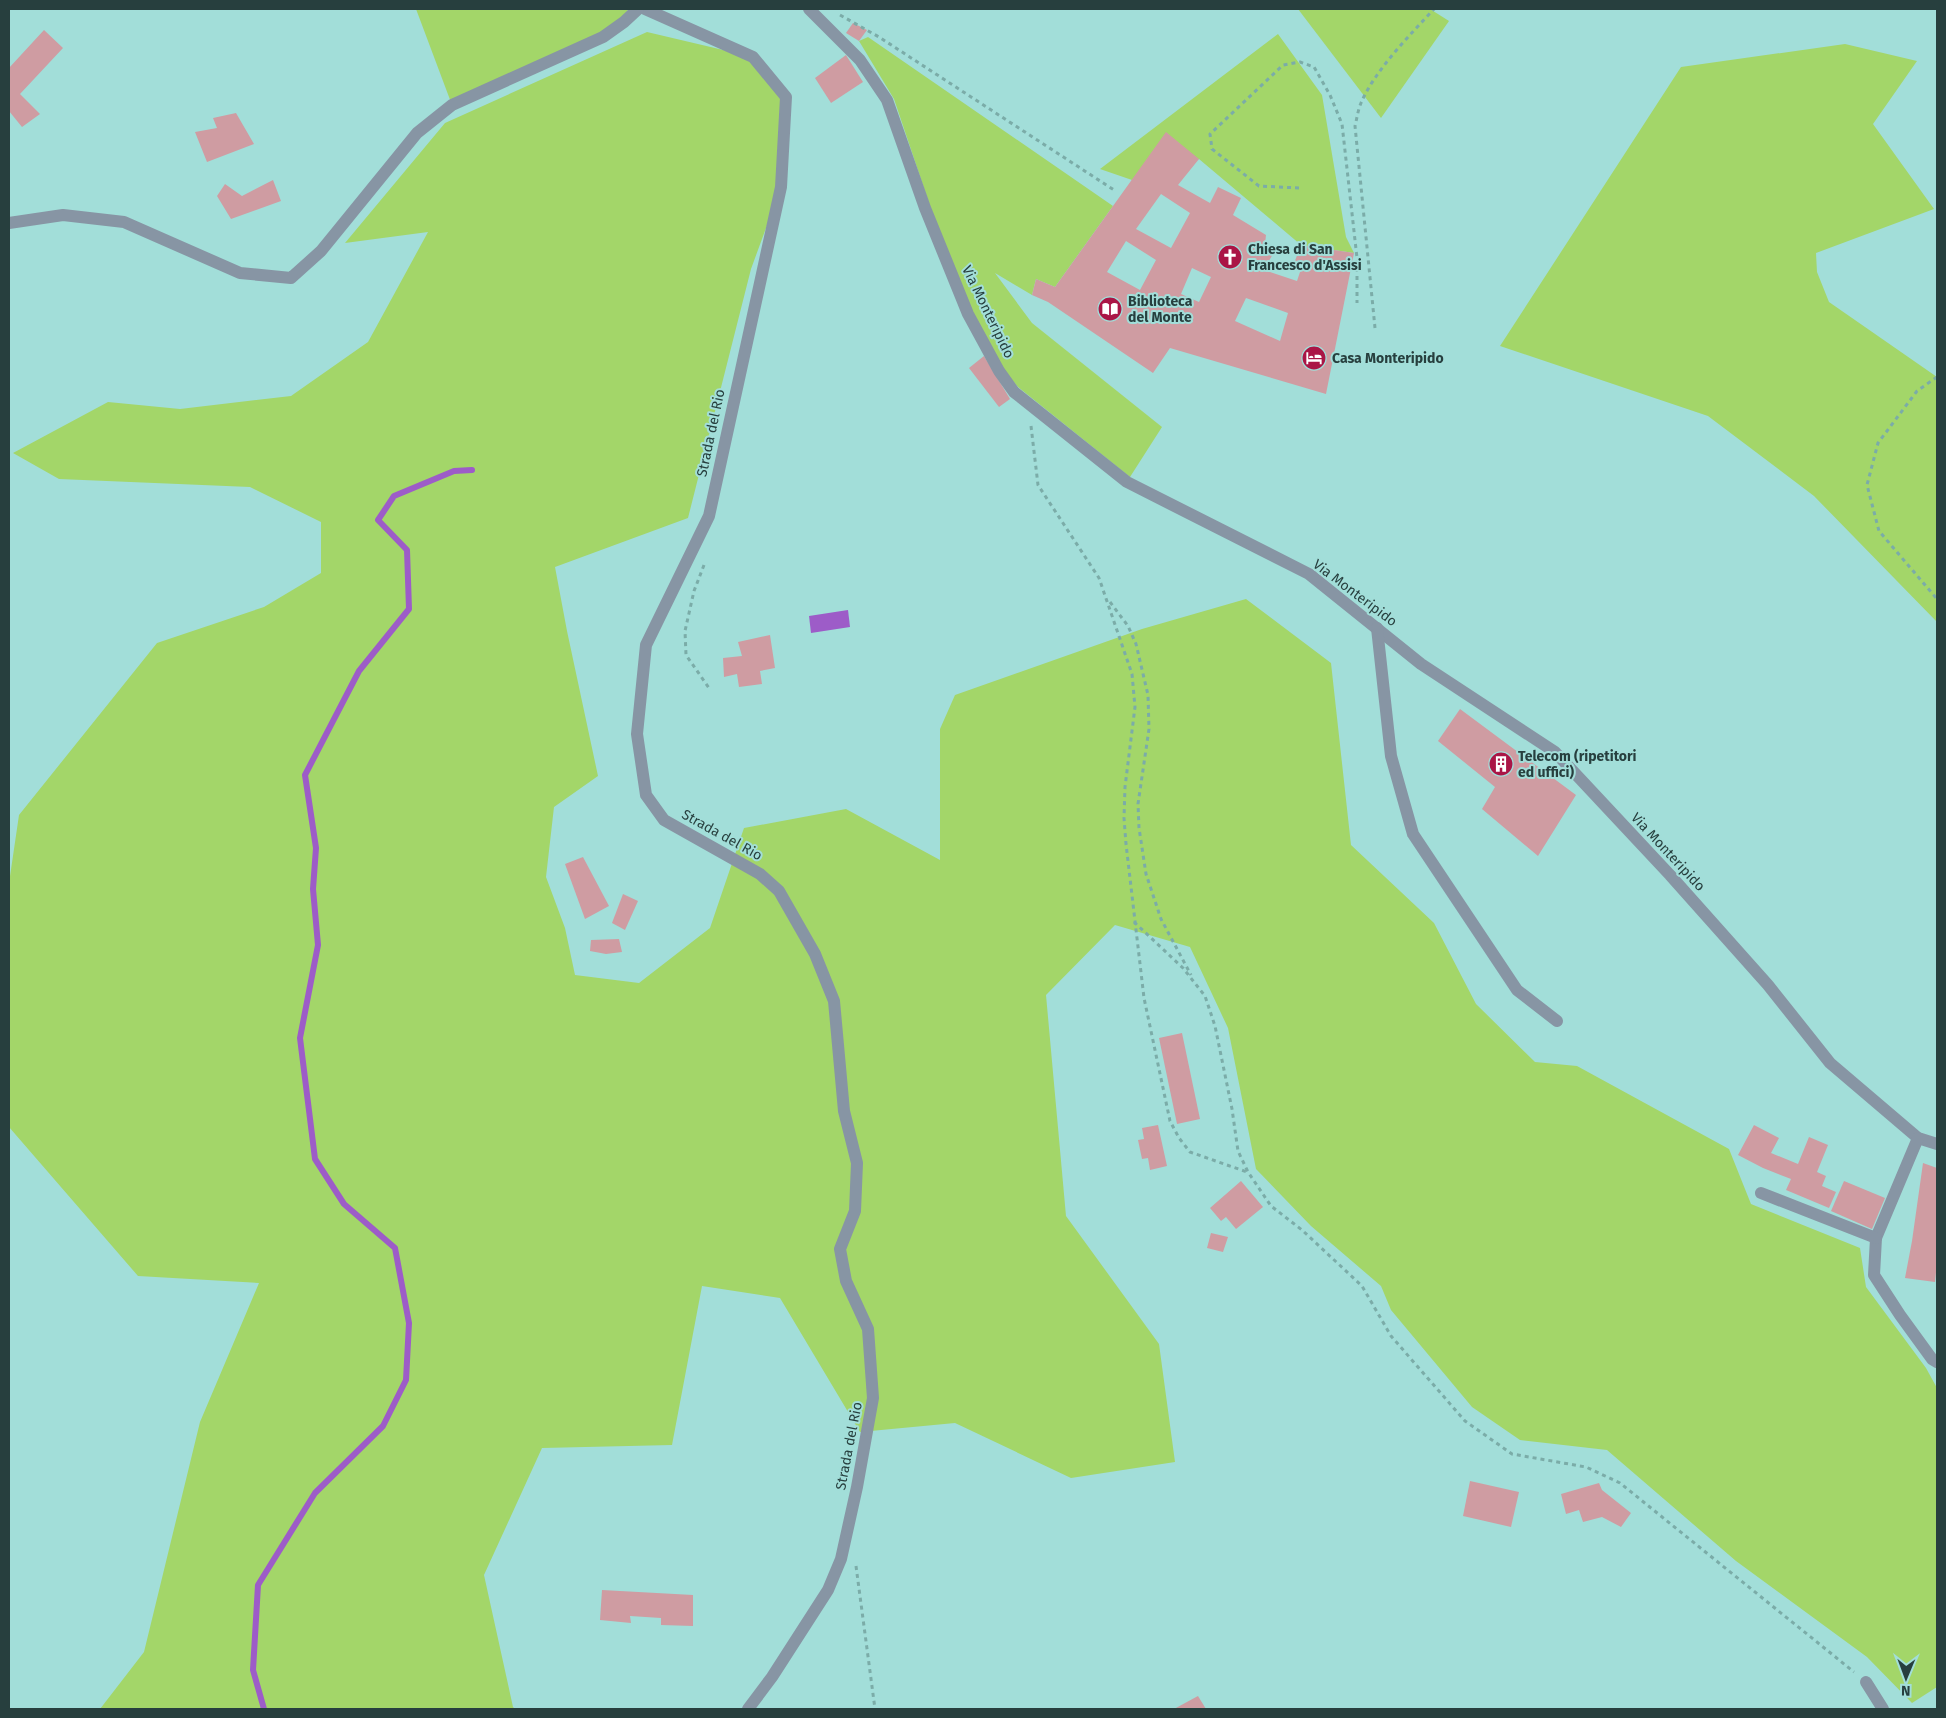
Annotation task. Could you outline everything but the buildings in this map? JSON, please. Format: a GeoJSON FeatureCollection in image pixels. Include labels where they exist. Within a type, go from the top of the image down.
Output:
{"type":"FeatureCollection","features":[{"type":"Feature","properties":{"kind":"street"},"geometry":{"type":"LineString","coordinates":[[9,223],[63,215],[124,222],[240,273],[291,278],[321,252],[417,132],[452,105],[602,37],[624,22],[638,9]]}},
{"type":"Feature","properties":{"kind":"street","name":"Strada del Rio"},"geometry":{"type":"LineString","coordinates":[[646,9],[753,57],[786,96],[781,187],[709,516],[646,645],[637,734],[646,796],[664,820],[760,874],[779,891],[815,954],[834,1001],[844,1111],[857,1163],[855,1211],[840,1249],[846,1281],[868,1329],[873,1398],[841,1559],[828,1590],[772,1678],[748,1709]]}},
{"type":"Feature","properties":{"kind":"street","name":"Via Monteripido"},"geometry":{"type":"LineString","coordinates":[[810,9],[860,60],[887,100],[925,208],[968,314],[999,371],[1014,392],[1127,482],[1309,574],[1421,664],[1555,752],[1768,985],[1830,1063],[1918,1138],[1937,1144]]}},
{"type":"Feature","properties":{"kind":"street"},"geometry":{"type":"LineString","coordinates":[[1377,628],[1391,756],[1413,834],[1517,990],[1557,1021]]}},
{"type":"Feature","properties":{"kind":"street"},"geometry":{"type":"LineString","coordinates":[[1918,1138],[1876,1238],[1874,1275],[1900,1315],[1932,1359],[1937,1362]]}},
{"type":"Feature","properties":{"kind":"street"},"geometry":{"type":"LineString","coordinates":[[1761,1193],[1876,1238]]}},
{"type":"Feature","properties":{"kind":"street"},"geometry":{"type":"LineString","coordinates":[[1866,1682],[1883,1709]]}},
{"type":"Feature","properties":{"kind":"path"},"geometry":{"type":"LineString","coordinates":[[1375,328],[1355,126],[1361,103],[1371,86],[1399,47],[1434,9]]}},
{"type":"Feature","properties":{"kind":"path"},"geometry":{"type":"LineString","coordinates":[[834,12],[879,37],[1114,190]]}},
{"type":"Feature","properties":{"kind":"path"},"geometry":{"type":"LineString","coordinates":[[1299,188],[1259,186],[1212,149],[1210,134],[1284,66],[1300,62],[1314,67],[1330,95],[1342,124],[1357,258],[1357,303]]}},
{"type":"Feature","properties":{"kind":"path"},"geometry":{"type":"LineString","coordinates":[[1937,377],[1917,391],[1878,443],[1867,485],[1879,531],[1937,599]]}},
{"type":"Feature","properties":{"kind":"path"},"geometry":{"type":"LineString","coordinates":[[1027,418],[1031,426],[1038,485],[1099,578],[1132,674],[1134,698],[1133,724],[1125,788],[1124,818],[1134,922],[1144,998],[1170,1121],[1179,1138],[1190,1152],[1248,1172]]}},
{"type":"Feature","properties":{"kind":"path"},"geometry":{"type":"LineString","coordinates":[[705,562],[690,607],[686,631],[686,656],[709,688]]}},
{"type":"Feature","properties":{"kind":"path"},"geometry":{"type":"LineString","coordinates":[[1107,598],[1128,626],[1136,644],[1148,695],[1149,729],[1138,804],[1146,874],[1161,919],[1193,980]]}},
{"type":"Feature","properties":{"kind":"path"},"geometry":{"type":"LineString","coordinates":[[1134,922],[1183,968],[1205,996],[1215,1026],[1232,1109],[1238,1151],[1248,1172],[1271,1206],[1302,1230],[1362,1286],[1390,1336],[1465,1421],[1512,1454],[1586,1468],[1620,1483],[1866,1682]]}},
{"type":"Feature","properties":{"kind":"path"},"geometry":{"type":"LineString","coordinates":[[855,1558],[875,1709]]}},
{"type":"Feature","properties":{"kind":"green space"},"geometry":{"type":"Polygon","coordinates":[[[416,9],[628,9],[624,22],[452,105],[416,9]]]}},
{"type":"Feature","properties":{"kind":"green space"},"geometry":{"type":"Polygon","coordinates":[[[1298,9],[1430,9],[1449,21],[1381,118],[1298,9]]]}},
{"type":"Feature","properties":{"kind":"green space"},"geometry":{"type":"Polygon","coordinates":[[[647,32],[753,57],[786,97],[781,187],[751,269],[688,518],[555,567],[598,776],[554,807],[546,877],[565,928],[575,975],[639,983],[710,928],[744,828],[846,809],[940,860],[940,729],[955,695],[1142,629],[1246,599],[1331,663],[1351,845],[1434,923],[1476,1004],[1535,1062],[1577,1066],[1729,1149],[1751,1204],[1860,1248],[1866,1287],[1926,1368],[1937,1388],[1937,1687],[1912,1703],[1867,1657],[1736,1561],[1607,1450],[1520,1440],[1472,1407],[1391,1310],[1381,1286],[1311,1226],[1256,1169],[1228,1028],[1190,947],[1115,925],[1046,995],[1066,1216],[1159,1344],[1175,1462],[1071,1478],[955,1423],[860,1432],[780,1298],[702,1286],[672,1445],[542,1448],[484,1575],[515,1709],[100,1709],[144,1652],[200,1422],[259,1283],[138,1276],[9,1127],[9,883],[19,815],[157,643],[264,607],[321,573],[321,522],[250,487],[59,479],[13,453],[108,402],[180,409],[291,396],[368,342],[428,232],[345,243],[445,123],[647,32]]]}},
{"type":"Feature","properties":{"kind":"green space"},"geometry":{"type":"Polygon","coordinates":[[[1278,34],[1322,95],[1346,237],[1354,253],[1301,245],[1199,159],[1132,180],[1100,169],[1278,34]]]}},
{"type":"Feature","properties":{"kind":"green space"},"geometry":{"type":"Polygon","coordinates":[[[868,37],[1113,206],[1055,287],[1036,279],[1032,295],[995,273],[1032,323],[1162,427],[1130,477],[1018,387],[1002,368],[972,311],[930,206],[894,99],[859,41],[868,37]]]}},
{"type":"Feature","properties":{"kind":"green space"},"geometry":{"type":"Polygon","coordinates":[[[1845,44],[1917,61],[1873,124],[1934,209],[1816,253],[1817,272],[1829,302],[1937,377],[1937,622],[1814,496],[1708,416],[1500,346],[1681,67],[1845,44]]]}},
{"type":"Feature","properties":{"kind":"shaded area"},"geometry":{"type":"Polygon","coordinates":[[[848,610],[850,627],[811,633],[809,616],[848,610]]]}},
{"type":"Feature","properties":{"kind":"waterway"},"geometry":{"type":"LineString","coordinates":[[264,1709],[253,1670],[258,1585],[315,1493],[383,1426],[406,1380],[409,1323],[395,1248],[344,1204],[315,1159],[300,1038],[318,945],[313,889],[316,848],[305,775],[359,671],[409,609],[407,550],[378,520],[394,496],[454,471],[472,470]]}},
{"type":"Feature","properties":{"kind":"place","name":"Chiesa di San Francesco d'Assisi"},"geometry":{"type":"Point","coordinates":[1230,257]}},
{"type":"Feature","properties":{"kind":"place","name":"Biblioteca del Monte"},"geometry":{"type":"Point","coordinates":[1110,309]}},
{"type":"Feature","properties":{"kind":"place","name":"Casa Monteripido"},"geometry":{"type":"Point","coordinates":[1314,358]}},
{"type":"Feature","properties":{"kind":"place","name":"Telecom (ripetitori ed uffici)"},"geometry":{"type":"Point","coordinates":[1501,764]}}]}
